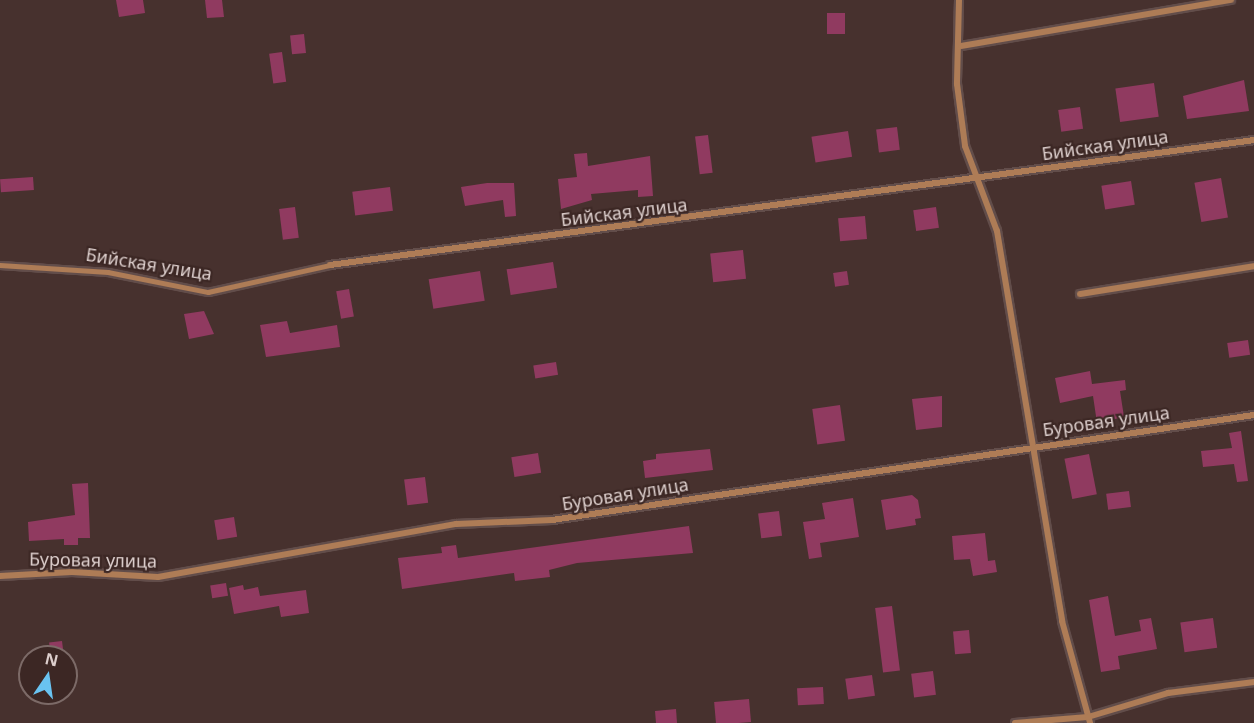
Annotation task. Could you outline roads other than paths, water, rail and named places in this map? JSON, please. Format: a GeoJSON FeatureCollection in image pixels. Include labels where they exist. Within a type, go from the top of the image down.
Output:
{"type":"FeatureCollection","features":[{"type":"Feature","properties":{"kind":"street"},"geometry":{"type":"LineString","coordinates":[[959,0],[960,115],[978,179],[997,231],[1031,447],[1062,621],[1089,720]]}},
{"type":"Feature","properties":{"kind":"street"},"geometry":{"type":"LineString","coordinates":[[961,46],[1231,0]]}},
{"type":"Feature","properties":{"kind":"street","name":"Бийская улица"},"geometry":{"type":"LineString","coordinates":[[330,265],[1254,140]]}},
{"type":"Feature","properties":{"kind":"street"},"geometry":{"type":"LineString","coordinates":[[1080,294],[1254,266]]}},
{"type":"Feature","properties":{"kind":"street","name":"Буровая улица"},"geometry":{"type":"LineString","coordinates":[[0,576],[72,572],[158,577],[456,524],[552,520],[1254,415]]}},
{"type":"Feature","properties":{"kind":"street"},"geometry":{"type":"LineString","coordinates":[[1015,723],[1089,720],[1168,693],[1254,682]]}},
{"type":"Feature","properties":{"kind":"lane","name":"Бийская улица"},"geometry":{"type":"LineString","coordinates":[[0,265],[108,272],[208,292],[330,265]]}}]}
